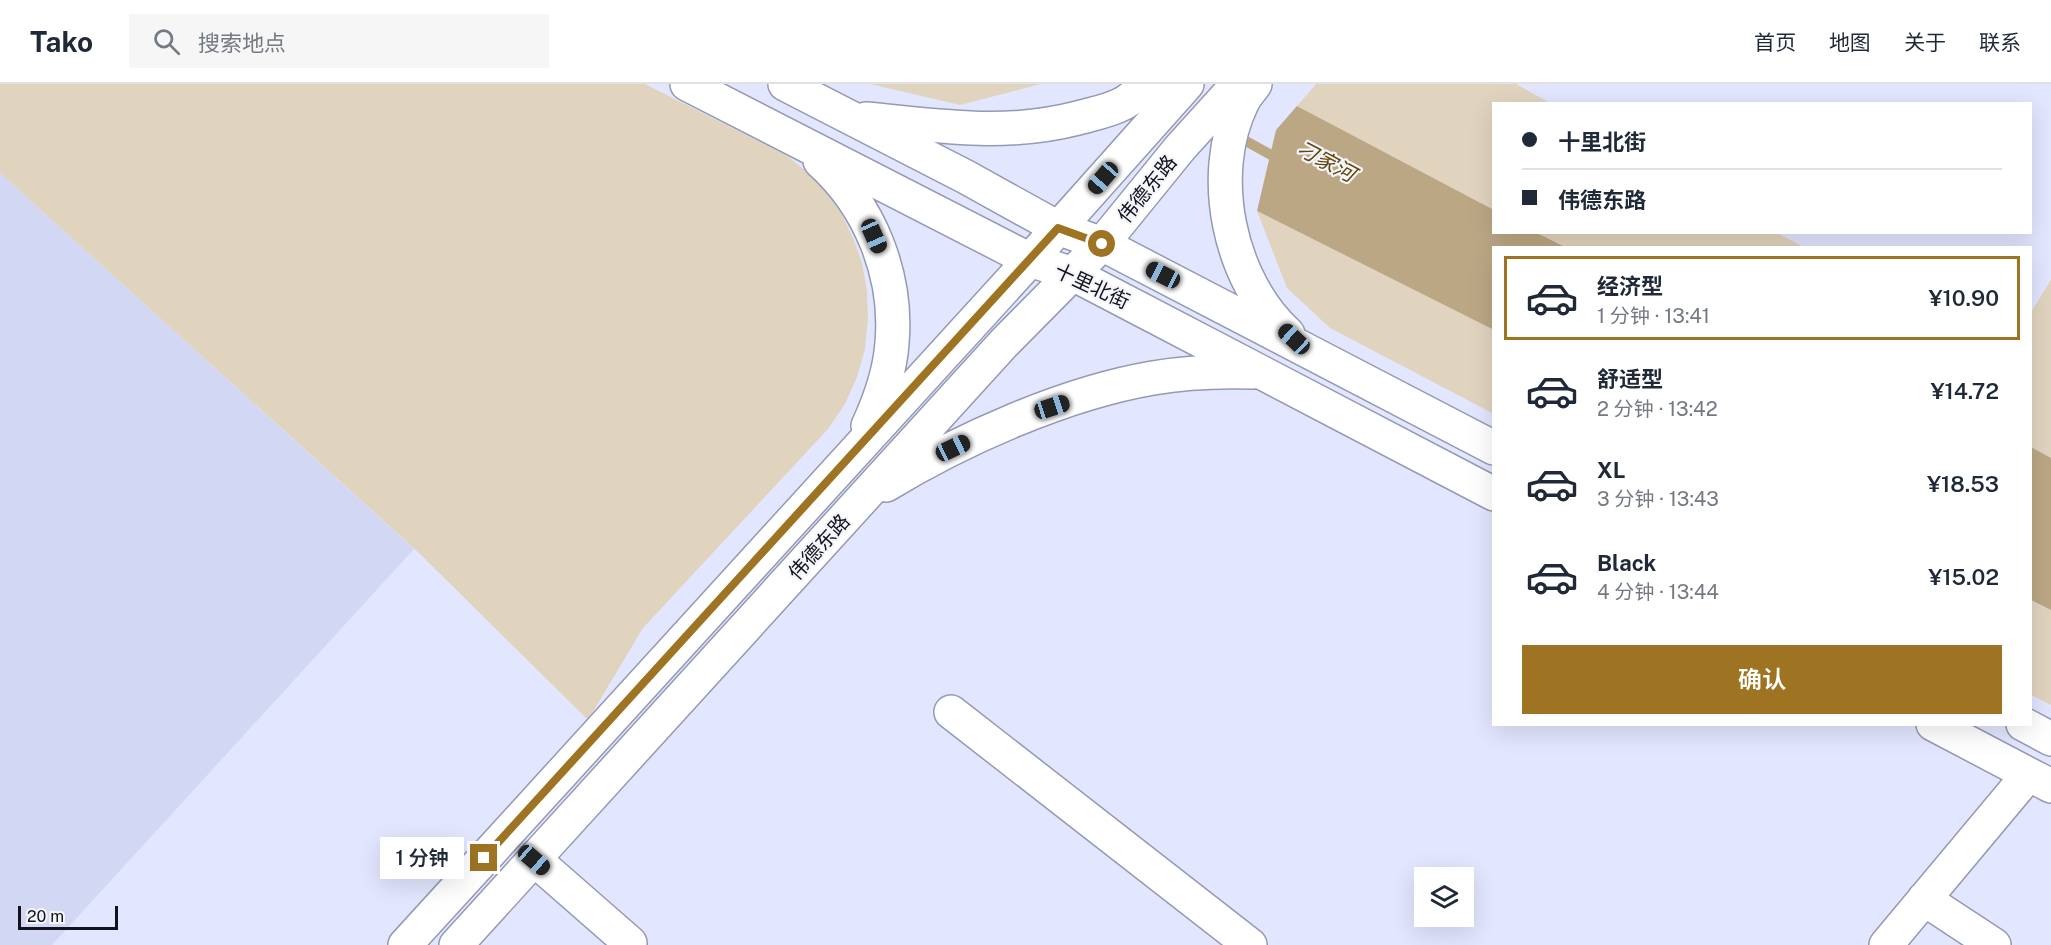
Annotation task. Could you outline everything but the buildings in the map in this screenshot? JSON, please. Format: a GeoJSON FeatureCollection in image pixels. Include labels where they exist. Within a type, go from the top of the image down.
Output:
{"type":"FeatureCollection","features":[{"type":"Feature","properties":{"kind":"main road","name":"十里北街"},"geometry":{"type":"LineString","coordinates":[[687,84],[1030,260],[1073,274],[1492,493]]}},
{"type":"Feature","properties":{"kind":"main road","name":"十里北街"},"geometry":{"type":"LineString","coordinates":[[785,84],[966,177],[1058,228],[1102,244],[1492,447]]}},
{"type":"Feature","properties":{"kind":"main road"},"geometry":{"type":"LineString","coordinates":[[850,117],[968,129],[1029,128],[1092,115],[1123,104],[1148,84]]}},
{"type":"Feature","properties":{"kind":"main road","name":"伟德东路"},"geometry":{"type":"LineString","coordinates":[[405,945],[1030,260],[1187,84]]}},
{"type":"Feature","properties":{"kind":"main road","name":"伟德东路"},"geometry":{"type":"LineString","coordinates":[[456,945],[1004,343],[1102,244],[1180,148],[1238,84]]}},
{"type":"Feature","properties":{"kind":"main road"},"geometry":{"type":"LineString","coordinates":[[1255,84],[1242,102],[1233,131],[1226,191],[1229,221],[1236,250],[1263,305],[1282,329],[1305,349]]}},
{"type":"Feature","properties":{"kind":"main road"},"geometry":{"type":"LineString","coordinates":[[782,133],[808,150],[831,171],[851,195],[880,250],[889,280],[892,342],[888,373],[879,403],[866,431],[849,458]]}},
{"type":"Feature","properties":{"kind":"main road"},"geometry":{"type":"LineString","coordinates":[[859,502],[953,448],[1052,407],[1152,378],[1188,373],[1260,372]]}},
{"type":"Feature","properties":{"kind":"main road"},"geometry":{"type":"LineString","coordinates":[[951,712],[1250,945]]}},
{"type":"Feature","properties":{"kind":"main road"},"geometry":{"type":"LineString","coordinates":[[1886,945],[1924,900],[2040,781],[1937,726]]}},
{"type":"Feature","properties":{"kind":"main road"},"geometry":{"type":"LineString","coordinates":[[2027,726],[2051,739]]}},
{"type":"Feature","properties":{"kind":"main road"},"geometry":{"type":"LineString","coordinates":[[534,860],[630,943],[628,945]]}},
{"type":"Feature","properties":{"kind":"main road"},"geometry":{"type":"LineString","coordinates":[[1924,900],[1994,945]]}},
{"type":"Feature","properties":{"kind":"shaded area"},"geometry":{"type":"Polygon","coordinates":[[[0,84],[645,84],[786,155],[807,172],[841,213],[862,263],[867,290],[868,319],[865,349],[857,377],[845,404],[828,429],[643,628],[588,720],[419,553],[0,173],[0,84]]]}},
{"type":"Feature","properties":{"kind":"shaded area"},"geometry":{"type":"Polygon","coordinates":[[[870,84],[1041,84],[960,105],[870,84]]]}},
{"type":"Feature","properties":{"kind":"shaded area"},"geometry":{"type":"Polygon","coordinates":[[[1316,84],[1516,84],[1548,102],[1492,102],[1492,209],[1297,106],[1316,84]]]}},
{"type":"Feature","properties":{"kind":"shaded area"},"geometry":{"type":"Polygon","coordinates":[[[0,173],[414,549],[52,945],[0,945],[0,173]]]}},
{"type":"Feature","properties":{"kind":"shaded area"},"geometry":{"type":"Polygon","coordinates":[[[1257,211],[1492,329],[1492,413],[1330,328],[1287,288],[1257,211]]]}},
{"type":"Feature","properties":{"kind":"shaded area"},"geometry":{"type":"Polygon","coordinates":[[[1539,234],[1779,234],[1802,246],[1563,246],[1539,234]]]}},
{"type":"Feature","properties":{"kind":"shaded area"},"geometry":{"type":"Polygon","coordinates":[[[2051,280],[2051,458],[2032,448],[2032,310],[2051,280]]]}},
{"type":"Feature","properties":{"kind":"shaded area"},"geometry":{"type":"Polygon","coordinates":[[[2032,600],[2051,610],[2051,705],[2032,696],[2032,600]]]}},
{"type":"Feature","properties":{"kind":"water"},"geometry":{"type":"Polygon","coordinates":[[[1297,106],[1492,209],[1492,234],[1539,234],[1563,246],[1492,246],[1492,329],[1257,211],[1276,130],[1297,106]]]}},
{"type":"Feature","properties":{"kind":"water"},"geometry":{"type":"Polygon","coordinates":[[[2032,448],[2051,458],[2051,610],[2032,600],[2032,448]]]}},
{"type":"Feature","properties":{"kind":"waterway","name":"刁家河"},"geometry":{"type":"LineString","coordinates":[[1235,135],[1282,161]]}},
{"type":"Feature","properties":{"kind":"route"},"geometry":{"type":"LineString","coordinates":[[484,858],[1058,228],[1102,244]]}}]}
